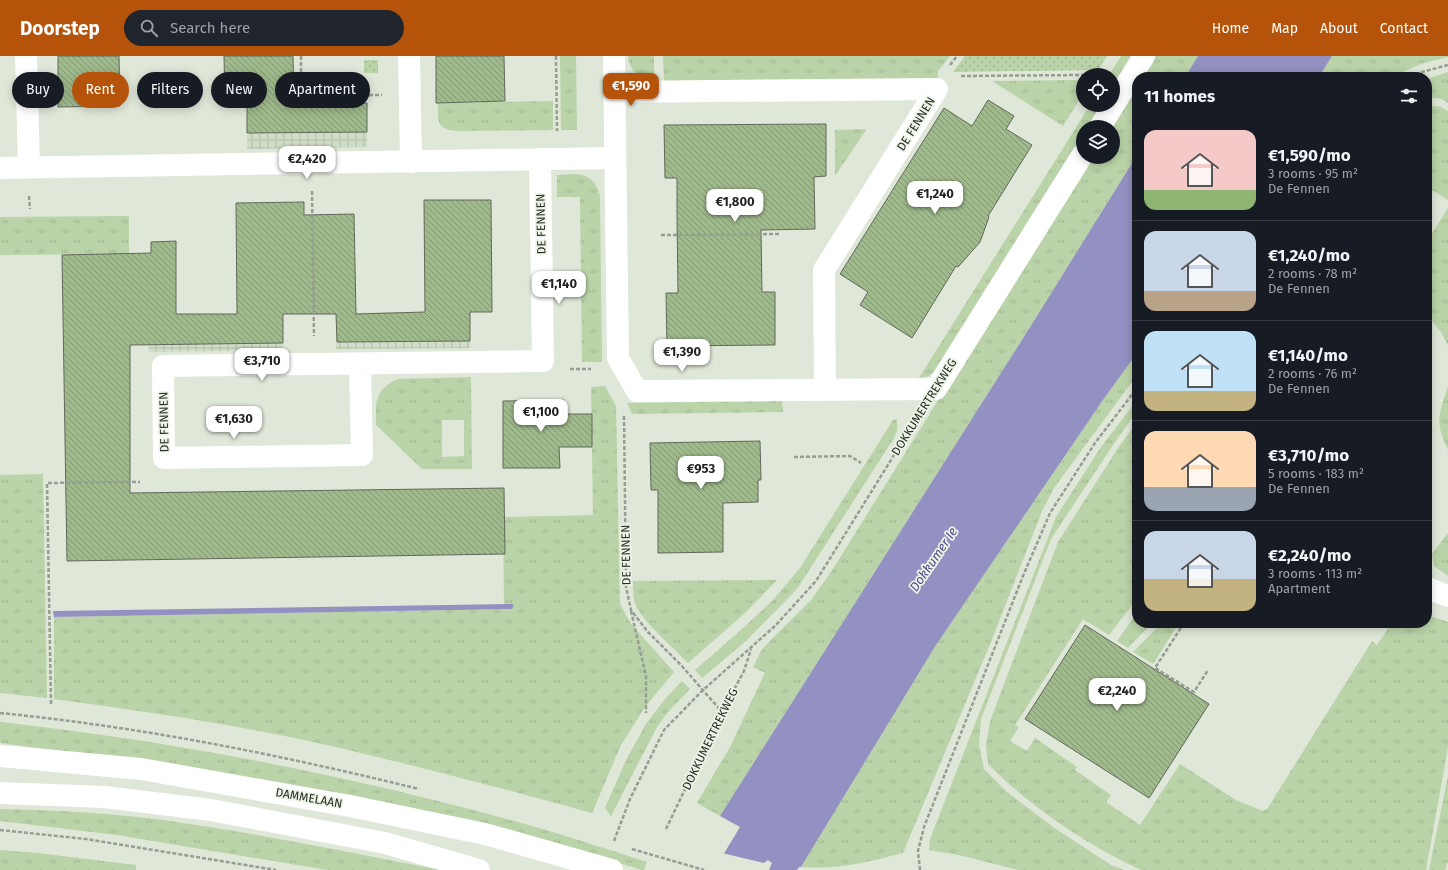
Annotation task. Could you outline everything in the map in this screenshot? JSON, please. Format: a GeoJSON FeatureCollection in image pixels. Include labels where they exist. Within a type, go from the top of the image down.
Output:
{"type":"FeatureCollection","features":[{"type":"Feature","properties":{"kind":"street"},"geometry":{"type":"LineString","coordinates":[[26,56],[29,167]]}},
{"type":"Feature","properties":{"kind":"street"},"geometry":{"type":"LineString","coordinates":[[409,56],[411,162]]}},
{"type":"Feature","properties":{"kind":"street"},"geometry":{"type":"LineString","coordinates":[[614,56],[614,158],[618,358],[637,391],[936,389]]}},
{"type":"Feature","properties":{"kind":"street"},"geometry":{"type":"LineString","coordinates":[[1134,72],[1144,56]]}},
{"type":"Feature","properties":{"kind":"street"},"geometry":{"type":"LineString","coordinates":[[1104,120],[1132,75]]}},
{"type":"Feature","properties":{"kind":"street","name":"DE FENNEN"},"geometry":{"type":"LineString","coordinates":[[614,92],[937,89],[824,270],[825,390]]}},
{"type":"Feature","properties":{"kind":"street"},"geometry":{"type":"LineString","coordinates":[[0,168],[614,158]]}},
{"type":"Feature","properties":{"kind":"street","name":"DE FENNEN"},"geometry":{"type":"LineString","coordinates":[[360,364],[362,456],[164,458],[164,366],[543,361],[549,159]]}},
{"type":"Feature","properties":{"kind":"street","name":"DOKKUMERTREKWEG"},"geometry":{"type":"LineString","coordinates":[[936,389],[1077,164]]}},
{"type":"Feature","properties":{"kind":"street"},"geometry":{"type":"LineString","coordinates":[[1432,590],[1448,596]]}},
{"type":"Feature","properties":{"kind":"street","name":"DAMMELAAN"},"geometry":{"type":"LineString","coordinates":[[0,756],[140,769],[350,806],[485,834],[612,870]]}},
{"type":"Feature","properties":{"kind":"street"},"geometry":{"type":"LineString","coordinates":[[0,793],[104,797],[211,810],[386,843],[479,870]]}},
{"type":"Feature","properties":{"kind":"path"},"geometry":{"type":"LineString","coordinates":[[301,56],[301,96],[410,95]]}},
{"type":"Feature","properties":{"kind":"path"},"geometry":{"type":"LineString","coordinates":[[549,159],[556,56]]}},
{"type":"Feature","properties":{"kind":"path"},"geometry":{"type":"LineString","coordinates":[[1422,72],[1448,65]]}},
{"type":"Feature","properties":{"kind":"path"},"geometry":{"type":"LineString","coordinates":[[958,76],[1076,75]]}},
{"type":"Feature","properties":{"kind":"path"},"geometry":{"type":"LineString","coordinates":[[311,163],[315,364]]}},
{"type":"Feature","properties":{"kind":"path"},"geometry":{"type":"LineString","coordinates":[[661,235],[779,234]]}},
{"type":"Feature","properties":{"kind":"path"},"geometry":{"type":"LineString","coordinates":[[543,361],[557,369],[624,369]]}},
{"type":"Feature","properties":{"kind":"path","name":"DOKKUMERTREKWEG"},"geometry":{"type":"LineString","coordinates":[[620,845],[613,843],[630,799],[664,730],[702,691],[751,649],[775,626],[816,581],[936,389]]}},
{"type":"Feature","properties":{"kind":"path"},"geometry":{"type":"LineString","coordinates":[[920,870],[918,850],[924,827],[1023,576],[1050,513],[1095,443],[1132,395]]}},
{"type":"Feature","properties":{"kind":"path","name":"DE FENNEN"},"geometry":{"type":"LineString","coordinates":[[624,409],[626,587],[631,610],[648,632],[681,665],[702,691],[722,712]]}},
{"type":"Feature","properties":{"kind":"path"},"geometry":{"type":"LineString","coordinates":[[794,457],[850,456],[860,463]]}},
{"type":"Feature","properties":{"kind":"path"},"geometry":{"type":"LineString","coordinates":[[51,704],[47,483],[140,482]]}},
{"type":"Feature","properties":{"kind":"path"},"geometry":{"type":"LineString","coordinates":[[631,610],[646,676],[646,713]]}},
{"type":"Feature","properties":{"kind":"path"},"geometry":{"type":"LineString","coordinates":[[1181,628],[1156,668],[1194,692],[1208,670]]}},
{"type":"Feature","properties":{"kind":"path","name":"DOKKUMERTREKWEG"},"geometry":{"type":"LineString","coordinates":[[666,829],[722,712],[744,672],[751,649]]}},
{"type":"Feature","properties":{"kind":"path"},"geometry":{"type":"LineString","coordinates":[[0,830],[86,839],[276,870]]}},
{"type":"Feature","properties":{"kind":"path"},"geometry":{"type":"LineString","coordinates":[[626,847],[704,870]]}},
{"type":"Feature","properties":{"kind":"shaded area"},"geometry":{"type":"Polygon","coordinates":[[[267,104],[275,104],[275,108],[367,108],[367,147],[247,149],[247,108],[267,108],[267,104]]]}},
{"type":"Feature","properties":{"kind":"shaded area"},"geometry":{"type":"Polygon","coordinates":[[[470,312],[470,348],[336,349],[336,313],[470,312]]]}},
{"type":"Feature","properties":{"kind":"shaded area"},"geometry":{"type":"Polygon","coordinates":[[[283,314],[283,350],[149,352],[148,315],[283,314]]]}},
{"type":"Feature","properties":{"kind":"green space"},"geometry":{"type":"Polygon","coordinates":[[[560,56],[576,56],[577,130],[561,130],[560,56]]]}},
{"type":"Feature","properties":{"kind":"green space"},"geometry":{"type":"Polygon","coordinates":[[[628,56],[654,56],[654,83],[645,80],[636,74],[631,66],[628,56]]]}},
{"type":"Feature","properties":{"kind":"green space"},"geometry":{"type":"Polygon","coordinates":[[[663,56],[950,56],[938,71],[938,80],[664,83],[663,56]]]}},
{"type":"Feature","properties":{"kind":"green space"},"geometry":{"type":"Polygon","coordinates":[[[965,56],[1107,56],[1099,68],[1076,68],[1076,70],[953,72],[965,56]]]}},
{"type":"Feature","properties":{"kind":"green space"},"geometry":{"type":"Polygon","coordinates":[[[1121,56],[1133,56],[1120,76],[1120,68],[1113,68],[1121,56]]]}},
{"type":"Feature","properties":{"kind":"green space"},"geometry":{"type":"Polygon","coordinates":[[[1154,56],[1198,56],[1188,72],[1143,72],[1154,56]]]}},
{"type":"Feature","properties":{"kind":"green space"},"geometry":{"type":"Polygon","coordinates":[[[1332,56],[1448,56],[1421,64],[1403,72],[1322,72],[1332,56]]]}},
{"type":"Feature","properties":{"kind":"green space"},"geometry":{"type":"Polygon","coordinates":[[[364,60],[378,60],[378,73],[364,72],[364,60]]]}},
{"type":"Feature","properties":{"kind":"green space"},"geometry":{"type":"Polygon","coordinates":[[[1448,72],[1448,103],[1442,99],[1432,98],[1432,77],[1448,72]]]}},
{"type":"Feature","properties":{"kind":"green space"},"geometry":{"type":"Polygon","coordinates":[[[1076,80],[1076,105],[1063,126],[992,81],[1076,80]]]}},
{"type":"Feature","properties":{"kind":"green space"},"geometry":{"type":"Polygon","coordinates":[[[1132,90],[1132,163],[1032,324],[720,816],[697,803],[730,747],[765,673],[753,667],[762,649],[811,600],[831,572],[1086,164],[1120,164],[1120,120],[1113,120],[1118,112],[1120,112],[1120,109],[1132,90]]]}},
{"type":"Feature","properties":{"kind":"green space"},"geometry":{"type":"Polygon","coordinates":[[[553,101],[553,130],[458,131],[442,126],[438,115],[438,103],[553,101]]]}},
{"type":"Feature","properties":{"kind":"green space"},"geometry":{"type":"Polygon","coordinates":[[[1432,106],[1441,107],[1448,111],[1448,200],[1432,190],[1432,106]]]}},
{"type":"Feature","properties":{"kind":"green space"},"geometry":{"type":"Polygon","coordinates":[[[1086,112],[1098,112],[1092,120],[1081,120],[1086,112]]]}},
{"type":"Feature","properties":{"kind":"green space"},"geometry":{"type":"Polygon","coordinates":[[[1076,127],[1076,146],[935,371],[929,376],[919,378],[1076,127]]]}},
{"type":"Feature","properties":{"kind":"green space"},"geometry":{"type":"Polygon","coordinates":[[[835,130],[866,130],[835,176],[835,130]]]}},
{"type":"Feature","properties":{"kind":"green space"},"geometry":{"type":"Polygon","coordinates":[[[576,174],[585,176],[592,180],[597,187],[600,196],[602,362],[582,362],[580,197],[557,197],[557,175],[576,174]]]}},
{"type":"Feature","properties":{"kind":"green space"},"geometry":{"type":"Polygon","coordinates":[[[1448,208],[1448,345],[1441,332],[1432,321],[1432,233],[1448,208]]]}},
{"type":"Feature","properties":{"kind":"green space"},"geometry":{"type":"Polygon","coordinates":[[[129,216],[129,254],[0,255],[0,217],[129,216]]]}},
{"type":"Feature","properties":{"kind":"green space"},"geometry":{"type":"Polygon","coordinates":[[[1132,360],[1132,382],[1054,488],[1042,511],[991,642],[903,853],[840,866],[815,868],[801,867],[936,645],[1132,360]]]}},
{"type":"Feature","properties":{"kind":"green space"},"geometry":{"type":"Polygon","coordinates":[[[471,377],[472,469],[422,469],[376,425],[376,409],[380,392],[384,387],[398,379],[471,377]],[[442,420],[442,457],[464,456],[464,420],[442,420]]]}},
{"type":"Feature","properties":{"kind":"green space"},"geometry":{"type":"Polygon","coordinates":[[[605,386],[616,406],[620,604],[631,624],[674,672],[645,707],[621,745],[592,813],[435,771],[305,740],[198,720],[54,699],[54,617],[512,609],[512,604],[504,604],[503,517],[593,515],[591,387],[605,386]]]}},
{"type":"Feature","properties":{"kind":"green space"},"geometry":{"type":"Polygon","coordinates":[[[1448,386],[1448,450],[1439,425],[1439,418],[1448,386]]]}},
{"type":"Feature","properties":{"kind":"green space"},"geometry":{"type":"Polygon","coordinates":[[[782,401],[783,412],[632,414],[627,403],[782,401]]]}},
{"type":"Feature","properties":{"kind":"green space"},"geometry":{"type":"Polygon","coordinates":[[[1132,407],[1132,418],[1051,539],[981,719],[979,745],[984,769],[1007,792],[1056,829],[1111,865],[1124,870],[1018,870],[959,855],[929,850],[930,839],[1056,517],[1101,447],[1132,407]]]}},
{"type":"Feature","properties":{"kind":"green space"},"geometry":{"type":"Polygon","coordinates":[[[897,419],[897,431],[894,438],[797,589],[746,641],[702,678],[695,670],[774,599],[800,568],[893,420],[897,419]]]}},
{"type":"Feature","properties":{"kind":"green space"},"geometry":{"type":"Polygon","coordinates":[[[1132,429],[1132,605],[1109,635],[1083,619],[1015,725],[1019,727],[1010,741],[1027,751],[1035,738],[1077,767],[1075,770],[1111,795],[1106,802],[1140,825],[1180,764],[1236,800],[1263,811],[1268,808],[1372,641],[1377,645],[1389,628],[1432,628],[1432,617],[1448,622],[1448,747],[1426,870],[1141,870],[1100,849],[1060,824],[1040,810],[1004,780],[988,764],[986,745],[990,721],[1058,542],[1118,448],[1132,429]]]}},
{"type":"Feature","properties":{"kind":"green space"},"geometry":{"type":"Polygon","coordinates":[[[43,474],[47,698],[0,693],[0,475],[43,474]]]}},
{"type":"Feature","properties":{"kind":"green space"},"geometry":{"type":"Polygon","coordinates":[[[1448,533],[1448,576],[1434,566],[1432,554],[1448,533]]]}},
{"type":"Feature","properties":{"kind":"green space"},"geometry":{"type":"Polygon","coordinates":[[[777,580],[746,612],[688,663],[660,636],[640,613],[636,606],[633,594],[633,581],[777,580]]]}},
{"type":"Feature","properties":{"kind":"green space"},"geometry":{"type":"Polygon","coordinates":[[[1132,620],[1132,628],[1147,628],[1128,648],[1117,641],[1132,620]]]}},
{"type":"Feature","properties":{"kind":"green space"},"geometry":{"type":"Polygon","coordinates":[[[1157,628],[1176,628],[1153,664],[1133,652],[1157,628]]]}},
{"type":"Feature","properties":{"kind":"green space"},"geometry":{"type":"Polygon","coordinates":[[[682,681],[690,689],[667,713],[657,727],[611,816],[605,808],[626,760],[646,724],[665,699],[682,681]]]}},
{"type":"Feature","properties":{"kind":"green space"},"geometry":{"type":"Polygon","coordinates":[[[0,722],[67,730],[202,751],[335,777],[467,808],[576,839],[647,862],[644,870],[642,870],[606,859],[100,756],[0,743],[0,722]]]}},
{"type":"Feature","properties":{"kind":"green space"},"geometry":{"type":"Polygon","coordinates":[[[1448,776],[1448,861],[1445,870],[1429,870],[1448,776]]]}},
{"type":"Feature","properties":{"kind":"green space"},"geometry":{"type":"Polygon","coordinates":[[[0,809],[82,812],[163,820],[267,837],[441,870],[327,870],[117,835],[0,821],[0,809]]]}},
{"type":"Feature","properties":{"kind":"green space"},"geometry":{"type":"Polygon","coordinates":[[[0,850],[136,865],[136,870],[0,870],[0,850]]]}},
{"type":"Feature","properties":{"kind":"water"},"geometry":{"type":"Polygon","coordinates":[[[1198,56],[1332,56],[1322,72],[1188,72],[1198,56]]]}},
{"type":"Feature","properties":{"kind":"water","name":"Dokkumer Ie"},"geometry":{"type":"Polygon","coordinates":[[[1132,163],[1132,360],[936,645],[801,867],[797,870],[769,870],[772,863],[768,860],[764,863],[714,870],[740,827],[720,816],[1032,324],[1132,163]]]}},
{"type":"Feature","properties":{"kind":"water"},"geometry":{"type":"Polygon","coordinates":[[[514,605],[512,609],[54,617],[53,611],[514,605]]]}},
{"type":"Feature","properties":{"kind":"pier"},"geometry":{"type":"Polygon","coordinates":[[[722,853],[767,864],[763,870],[712,870],[722,853]]]}},
{"type":"Feature","properties":{"kind":"building"},"geometry":{"type":"Polygon","coordinates":[[[58,56],[119,56],[119,72],[72,72],[72,107],[64,107],[64,72],[58,72],[58,56]]]}},
{"type":"Feature","properties":{"kind":"building"},"geometry":{"type":"Polygon","coordinates":[[[224,56],[293,56],[293,72],[275,72],[275,108],[367,108],[367,132],[247,133],[247,108],[267,108],[267,72],[224,72],[224,56]]]}},
{"type":"Feature","properties":{"kind":"building"},"geometry":{"type":"Polygon","coordinates":[[[436,56],[504,56],[505,101],[436,103],[436,56]]]}},
{"type":"Feature","properties":{"kind":"building"},"geometry":{"type":"Polygon","coordinates":[[[988,100],[1014,116],[1006,129],[1032,145],[988,216],[989,217],[980,242],[958,267],[956,266],[912,338],[860,305],[868,292],[840,274],[944,108],[972,126],[988,100]]]}},
{"type":"Feature","properties":{"kind":"building"},"geometry":{"type":"Polygon","coordinates":[[[826,124],[826,176],[814,177],[815,229],[761,230],[762,292],[775,292],[775,345],[667,346],[666,293],[678,293],[677,178],[665,178],[664,125],[826,124]]]}},
{"type":"Feature","properties":{"kind":"building"},"geometry":{"type":"Polygon","coordinates":[[[424,200],[491,200],[492,312],[470,312],[470,341],[337,342],[336,314],[283,314],[283,343],[130,345],[130,493],[504,488],[505,554],[67,561],[62,255],[151,253],[151,242],[176,241],[176,314],[237,314],[236,203],[304,202],[304,215],[354,214],[356,314],[425,312],[424,200]]]}},
{"type":"Feature","properties":{"kind":"building"},"geometry":{"type":"Polygon","coordinates":[[[564,400],[565,414],[592,414],[592,447],[559,447],[560,468],[503,468],[503,401],[564,400]]]}},
{"type":"Feature","properties":{"kind":"building"},"geometry":{"type":"Polygon","coordinates":[[[760,441],[761,480],[758,480],[758,502],[723,503],[723,552],[658,553],[658,490],[651,490],[650,443],[760,441]]]}},
{"type":"Feature","properties":{"kind":"building"},"geometry":{"type":"Polygon","coordinates":[[[1085,625],[1209,704],[1149,798],[1025,719],[1085,625]]]}}]}
